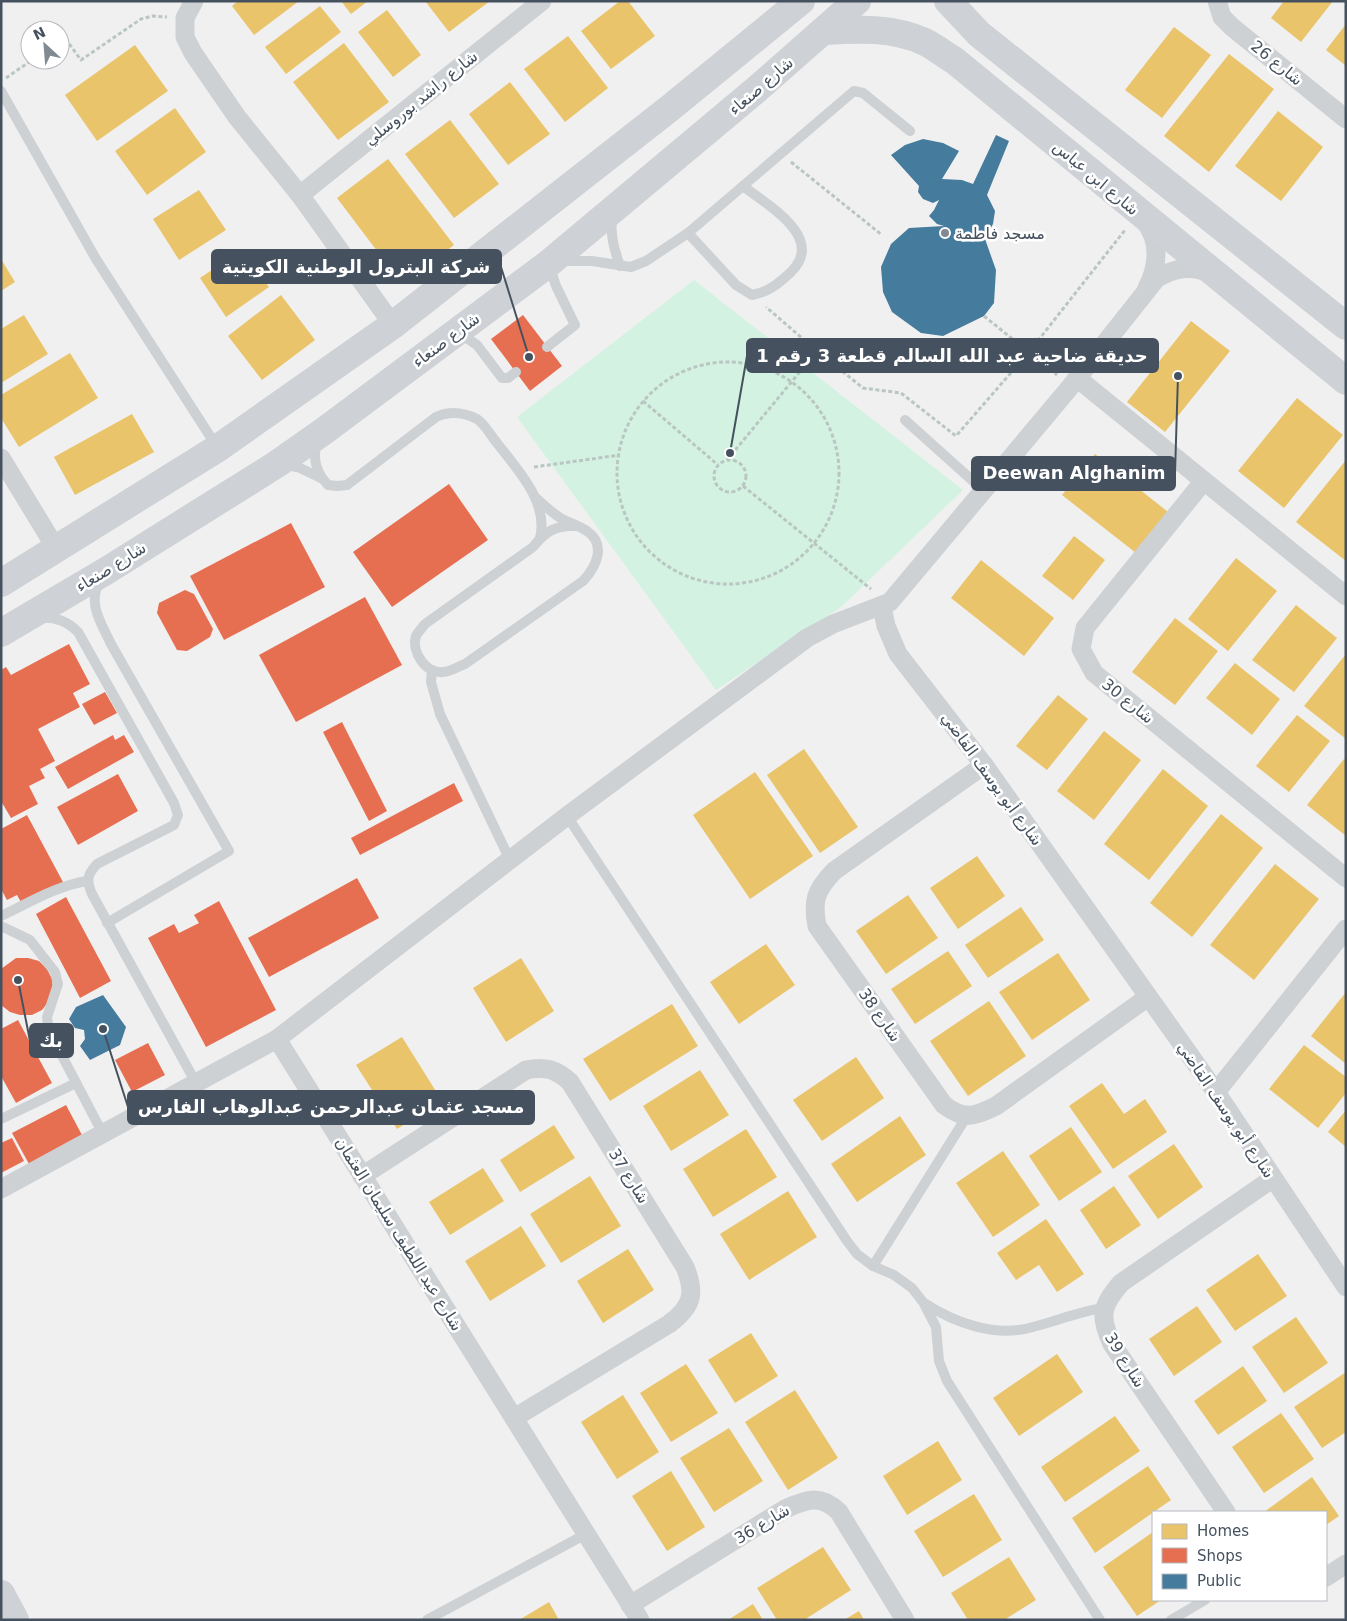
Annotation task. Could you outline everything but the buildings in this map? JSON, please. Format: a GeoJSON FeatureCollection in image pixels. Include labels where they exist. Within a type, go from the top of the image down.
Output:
{"type":"FeatureCollection","features":[{"type":"Feature","properties":{"kind":"main road","name":"شارع صنعاء"},"geometry":{"type":"LineString","coordinates":[[1,633],[106,571],[277,464],[324,431],[550,262],[702,136],[857,1]]}},
{"type":"Feature","properties":{"kind":"main road"},"geometry":{"type":"LineString","coordinates":[[948,1],[979,34],[1340,321]]}},
{"type":"Feature","properties":{"kind":"main road"},"geometry":{"type":"LineString","coordinates":[[1,583],[57,550],[218,448],[393,325],[670,108],[800,2]]}},
{"type":"Feature","properties":{"kind":"main road","name":"شارع ابن عباس"},"geometry":{"type":"LineString","coordinates":[[824,31],[857,29],[890,31],[925,42],[955,61],[1138,213],[1346,381]]}},
{"type":"Feature","properties":{"kind":"main road"},"geometry":{"type":"LineString","coordinates":[[955,61],[950,46],[957,34],[972,31],[979,34]]}},
{"type":"Feature","properties":{"kind":"main road"},"geometry":{"type":"LineString","coordinates":[[733,58],[728,66],[728,76],[732,84],[739,90],[749,92],[757,89]]}},
{"type":"Feature","properties":{"kind":"main road"},"geometry":{"type":"LineString","coordinates":[[670,108],[684,102],[696,103],[701,107],[706,112],[708,124],[702,136]]}},
{"type":"Feature","properties":{"kind":"main road"},"geometry":{"type":"LineString","coordinates":[[1256,308],[1274,307],[1280,301],[1284,292],[1284,283],[1279,274]]}},
{"type":"Feature","properties":{"kind":"main road"},"geometry":{"type":"LineString","coordinates":[[1310,351],[1304,344],[1304,327],[1316,315],[1325,314],[1340,321]]}},
{"type":"Feature","properties":{"kind":"main road"},"geometry":{"type":"LineString","coordinates":[[1,1594],[15,1620]]}},
{"type":"Feature","properties":{"kind":"street"},"geometry":{"type":"LineString","coordinates":[[194,1],[185,18],[185,37],[193,53],[237,116],[300,195],[393,325]]}},
{"type":"Feature","properties":{"kind":"street","name":"شارع راشد بوروسلي"},"geometry":{"type":"LineString","coordinates":[[300,195],[542,1]]}},
{"type":"Feature","properties":{"kind":"street","name":"شارع 26"},"geometry":{"type":"LineString","coordinates":[[1217,1],[1222,17],[1232,27],[1346,119]]}},
{"type":"Feature","properties":{"kind":"street"},"geometry":{"type":"LineString","coordinates":[[1138,213],[1149,226],[1155,242],[1157,259],[1154,275],[1146,290]]}},
{"type":"Feature","properties":{"kind":"street"},"geometry":{"type":"LineString","coordinates":[[1,1189],[277,1039],[566,816],[807,638],[840,622],[882,607],[890,602],[1074,382],[1156,279],[1169,271],[1184,268],[1200,269],[1214,274]]}},
{"type":"Feature","properties":{"kind":"street"},"geometry":{"type":"LineString","coordinates":[[1074,382],[1346,596]]}},
{"type":"Feature","properties":{"kind":"street"},"geometry":{"type":"LineString","coordinates":[[1,458],[57,550]]}},
{"type":"Feature","properties":{"kind":"street","name":"شارع 30"},"geometry":{"type":"LineString","coordinates":[[1203,482],[1085,628],[1081,648],[1094,673],[1346,878]]}},
{"type":"Feature","properties":{"kind":"street","name":"شارع أبو يوسف القاضي"},"geometry":{"type":"LineString","coordinates":[[882,607],[886,626],[898,654],[984,765],[1216,1092],[1272,1179],[1344,1278]]}},
{"type":"Feature","properties":{"kind":"street","name":"شارع 38"},"geometry":{"type":"LineString","coordinates":[[966,1116],[956,1114],[944,1105],[818,926],[814,910],[816,897],[822,883],[834,871],[984,765]]}},
{"type":"Feature","properties":{"kind":"street"},"geometry":{"type":"LineString","coordinates":[[1216,1092],[1346,929]]}},
{"type":"Feature","properties":{"kind":"street"},"geometry":{"type":"LineString","coordinates":[[966,1116],[980,1114],[996,1106],[1148,997]]}},
{"type":"Feature","properties":{"kind":"street","name":"شارع عبد اللطيف سليمان العثمان"},"geometry":{"type":"LineString","coordinates":[[277,1039],[635,1612]]}},
{"type":"Feature","properties":{"kind":"street","name":"شارع 37"},"geometry":{"type":"LineString","coordinates":[[362,1176],[526,1070],[539,1067],[552,1069],[570,1082],[685,1267],[691,1282],[691,1296],[688,1306],[674,1320],[514,1418]]}},
{"type":"Feature","properties":{"kind":"street"},"geometry":{"type":"LineString","coordinates":[[1104,1308],[1110,1295],[1121,1283],[1272,1179]]}},
{"type":"Feature","properties":{"kind":"street","name":"شارع 39"},"geometry":{"type":"LineString","coordinates":[[1104,1308],[1103,1318],[1112,1344],[1225,1511]]}},
{"type":"Feature","properties":{"kind":"street","name":"شارع 36"},"geometry":{"type":"LineString","coordinates":[[635,1612],[785,1509],[802,1501],[818,1500],[829,1502],[839,1512],[904,1620]]}},
{"type":"Feature","properties":{"kind":"street"},"geometry":{"type":"LineString","coordinates":[[1327,1576],[1346,1564]]}},
{"type":"Feature","properties":{"kind":"lane"},"geometry":{"type":"LineString","coordinates":[[1,91],[96,259],[218,448]]}},
{"type":"Feature","properties":{"kind":"lane"},"geometry":{"type":"LineString","coordinates":[[548,347],[575,325],[556,286],[550,262],[592,261],[631,267],[646,262],[688,233],[854,91],[863,93],[910,131]]}},
{"type":"Feature","properties":{"kind":"lane"},"geometry":{"type":"LineString","coordinates":[[688,233],[736,285],[752,295],[767,292],[783,279],[797,266],[803,250],[801,240],[796,230],[742,186]]}},
{"type":"Feature","properties":{"kind":"lane"},"geometry":{"type":"LineString","coordinates":[[613,210],[611,229],[614,248],[620,266]]}},
{"type":"Feature","properties":{"kind":"lane"},"geometry":{"type":"LineString","coordinates":[[458,331],[476,345],[502,378],[508,378],[516,372]]}},
{"type":"Feature","properties":{"kind":"lane"},"geometry":{"type":"LineString","coordinates":[[277,464],[300,468],[328,484],[337,486],[347,485],[436,417],[445,413],[460,413],[478,420],[517,469],[535,497],[542,520],[539,539]]}},
{"type":"Feature","properties":{"kind":"lane"},"geometry":{"type":"LineString","coordinates":[[905,420],[983,490]]}},
{"type":"Feature","properties":{"kind":"lane"},"geometry":{"type":"LineString","coordinates":[[322,479],[317,469],[315,457],[316,446],[324,431]]}},
{"type":"Feature","properties":{"kind":"lane"},"geometry":{"type":"LineString","coordinates":[[535,497],[575,526],[594,537],[598,558],[594,569],[583,581],[465,664],[443,672],[432,670],[423,663],[415,643],[416,634],[425,624],[533,547],[539,539],[555,528],[575,526]]}},
{"type":"Feature","properties":{"kind":"lane"},"geometry":{"type":"LineString","coordinates":[[106,571],[97,586],[93,599],[97,614],[111,644],[229,851],[107,923]]}},
{"type":"Feature","properties":{"kind":"lane"},"geometry":{"type":"LineString","coordinates":[[28,618],[61,620],[70,624],[78,632],[174,804],[178,815],[174,825],[164,832],[97,864],[88,874],[87,881],[107,923],[196,1083]]}},
{"type":"Feature","properties":{"kind":"lane"},"geometry":{"type":"LineString","coordinates":[[432,670],[430,682],[440,714],[510,860]]}},
{"type":"Feature","properties":{"kind":"lane"},"geometry":{"type":"LineString","coordinates":[[566,816],[847,1241],[857,1254],[873,1266],[894,1276],[912,1288],[922,1302],[936,1327],[939,1361],[947,1381],[1100,1620]]}},
{"type":"Feature","properties":{"kind":"lane"},"geometry":{"type":"LineString","coordinates":[[1,916],[70,884],[87,881]]}},
{"type":"Feature","properties":{"kind":"lane"},"geometry":{"type":"LineString","coordinates":[[1,926],[30,940],[55,972],[58,984],[47,1018],[49,1031],[104,1134]]}},
{"type":"Feature","properties":{"kind":"lane"},"geometry":{"type":"LineString","coordinates":[[1,1119],[76,1083]]}},
{"type":"Feature","properties":{"kind":"lane"},"geometry":{"type":"LineString","coordinates":[[873,1266],[966,1116]]}},
{"type":"Feature","properties":{"kind":"lane"},"geometry":{"type":"LineString","coordinates":[[922,1302],[956,1321],[1004,1330],[1033,1328],[1068,1314],[1104,1308]]}},
{"type":"Feature","properties":{"kind":"lane"},"geometry":{"type":"LineString","coordinates":[[427,1620],[586,1534]]}},
{"type":"Feature","properties":{"kind":"lane"},"geometry":{"type":"LineString","coordinates":[[1171,1620],[1203,1601]]}},
{"type":"Feature","properties":{"kind":"path"},"geometry":{"type":"LineString","coordinates":[[70,45],[81,60],[141,19],[152,16],[185,18]]}},
{"type":"Feature","properties":{"kind":"path"},"geometry":{"type":"LineString","coordinates":[[1,81],[20,68]]}},
{"type":"Feature","properties":{"kind":"path"},"geometry":{"type":"LineString","coordinates":[[781,153],[882,235]]}},
{"type":"Feature","properties":{"kind":"path"},"geometry":{"type":"LineString","coordinates":[[752,295],[863,388],[901,393],[956,436],[1030,352],[1138,213]]}},
{"type":"Feature","properties":{"kind":"path"},"geometry":{"type":"LineString","coordinates":[[984,316],[1030,352],[1074,382]]}},
{"type":"Feature","properties":{"kind":"path"},"geometry":{"type":"LineString","coordinates":[[727,460],[737,461],[744,468],[747,477],[743,486],[734,491],[724,490],[717,484],[714,474],[718,465],[727,460],[790,381],[817,351]]}},
{"type":"Feature","properties":{"kind":"path"},"geometry":{"type":"LineString","coordinates":[[709,363],[748,363],[785,376],[814,401],[834,435],[840,473],[833,511],[814,544],[784,570],[747,583],[708,583],[672,570],[642,545],[623,511],[616,473],[623,435],[643,401],[673,376],[709,363]]}},
{"type":"Feature","properties":{"kind":"path"},"geometry":{"type":"LineString","coordinates":[[643,401],[718,465]]}},
{"type":"Feature","properties":{"kind":"path"},"geometry":{"type":"LineString","coordinates":[[517,469],[620,455]]}},
{"type":"Feature","properties":{"kind":"path"},"geometry":{"type":"LineString","coordinates":[[743,486],[882,598],[882,607]]}},
{"type":"Feature","properties":{"kind":"green space"},"geometry":{"type":"Polygon","coordinates":[[[694,280],[963,490],[840,608],[716,690],[517,417],[694,280]]]}},
{"type":"Feature","properties":{"kind":"place","name":"مسجد فاطمة"},"geometry":{"type":"Point","coordinates":[945,233]}},
{"type":"Feature","properties":{"kind":"place","name":"شركة البترول الوطنية الكويتية"},"geometry":{"type":"Point","coordinates":[529,357]}},
{"type":"Feature","properties":{"kind":"place","name":"Deewan Alghanim"},"geometry":{"type":"Point","coordinates":[1178,376]}},
{"type":"Feature","properties":{"kind":"place","name":"حديقة ضاحية عبد الله السالم قطعة 3 رقم 1"},"geometry":{"type":"Point","coordinates":[730,453]}},
{"type":"Feature","properties":{"kind":"place","name":"بك"},"geometry":{"type":"Point","coordinates":[18,980]}},
{"type":"Feature","properties":{"kind":"place","name":"مسجد عثمان عبدالرحمن عبدالوهاب الفارس"},"geometry":{"type":"Point","coordinates":[103,1029]}}]}
